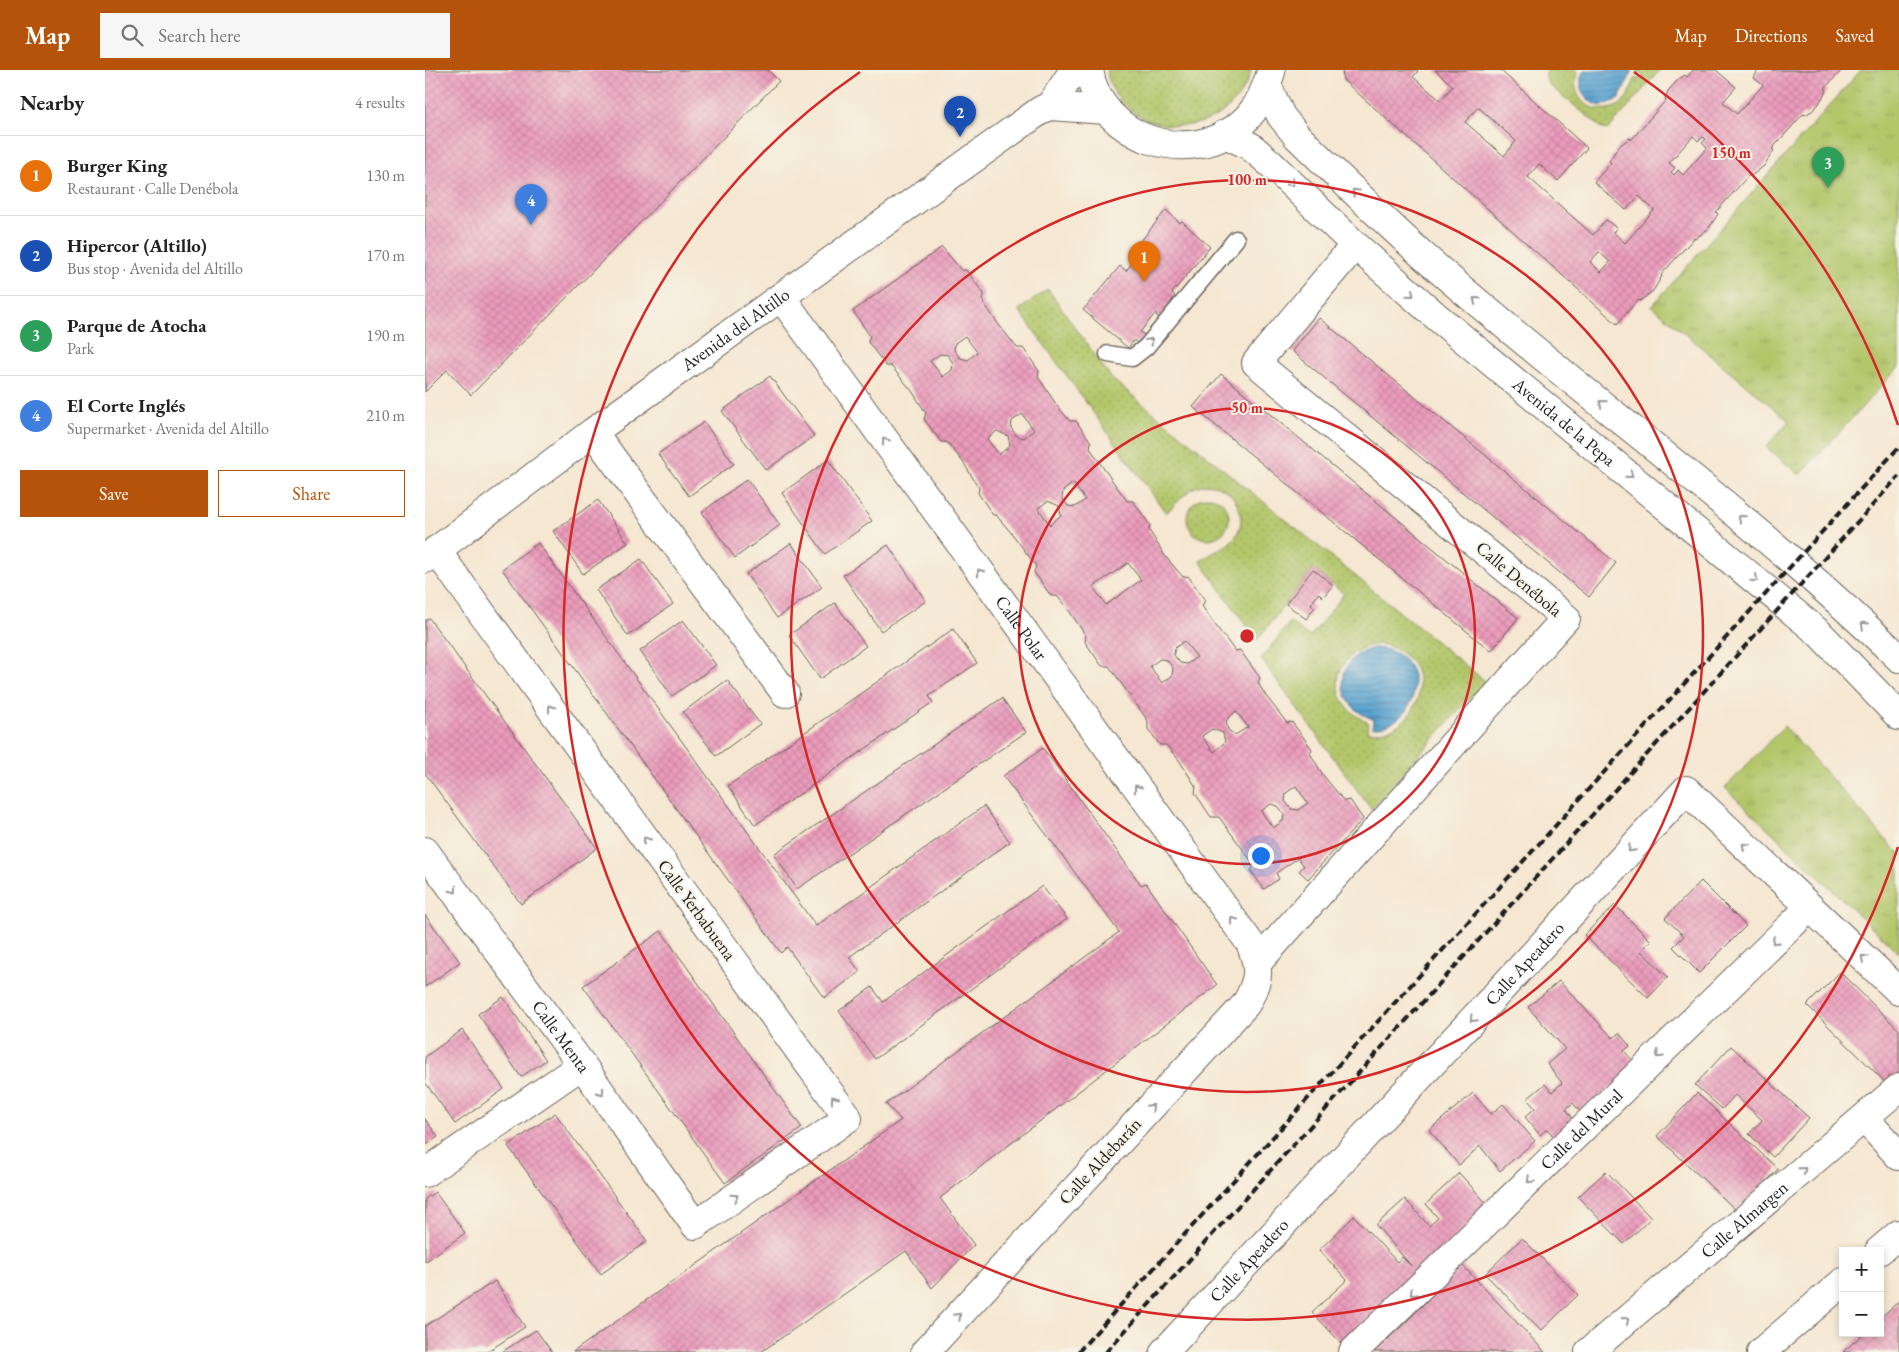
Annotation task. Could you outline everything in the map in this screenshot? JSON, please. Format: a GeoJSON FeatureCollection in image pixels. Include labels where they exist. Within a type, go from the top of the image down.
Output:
{"type":"FeatureCollection","features":[{"type":"Feature","properties":{"kind":"street","name":"Avenida del Altillo"},"geometry":{"type":"LineString","coordinates":[[431,555],[593,432],[1050,106],[1074,70]]}},
{"type":"Feature","properties":{"kind":"street"},"geometry":{"type":"LineString","coordinates":[[1089,70],[1091,83],[1106,110],[1129,132],[1159,144],[1189,146],[1218,138],[1243,122],[1262,98],[1269,77]]}},
{"type":"Feature","properties":{"kind":"street"},"geometry":{"type":"LineString","coordinates":[[1269,77],[1281,116],[1297,136],[1428,260],[1775,545],[1899,658]]}},
{"type":"Feature","properties":{"kind":"street"},"geometry":{"type":"LineString","coordinates":[[1050,106],[1106,110]]}},
{"type":"Feature","properties":{"kind":"street","name":"Avenida de la Pepa"},"geometry":{"type":"LineString","coordinates":[[1225,134],[1250,146],[1355,245],[1437,317],[1812,627],[1881,695],[1899,716]]}},
{"type":"Feature","properties":{"kind":"street","name":"Calle Denébola"},"geometry":{"type":"LineString","coordinates":[[1258,962],[1566,618],[1256,363],[1355,245]]}},
{"type":"Feature","properties":{"kind":"street","name":"Calle Polar"},"geometry":{"type":"LineString","coordinates":[[781,297],[1250,943],[1258,962]]}},
{"type":"Feature","properties":{"kind":"street"},"geometry":{"type":"LineString","coordinates":[[593,432],[785,693]]}},
{"type":"Feature","properties":{"kind":"street","name":"Calle Yerbabuena"},"geometry":{"type":"LineString","coordinates":[[431,555],[849,1118],[695,1225]]}},
{"type":"Feature","properties":{"kind":"street","name":"Calle Apeadero"},"geometry":{"type":"LineString","coordinates":[[1164,1352],[1686,790],[1899,991]]}},
{"type":"Feature","properties":{"kind":"street","name":"Calle Menta"},"geometry":{"type":"LineString","coordinates":[[425,851],[582,1065],[695,1225]]}},
{"type":"Feature","properties":{"kind":"street","name":"Calle del Mural"},"geometry":{"type":"LineString","coordinates":[[1353,1352],[1810,907]]}},
{"type":"Feature","properties":{"kind":"street","name":"Calle Aldebarán"},"geometry":{"type":"LineString","coordinates":[[925,1352],[1245,1004],[1257,984],[1258,962]]}},
{"type":"Feature","properties":{"kind":"street"},"geometry":{"type":"LineString","coordinates":[[425,1173],[582,1065]]}},
{"type":"Feature","properties":{"kind":"street","name":"Calle Almargen"},"geometry":{"type":"LineString","coordinates":[[1589,1352],[1899,1088]]}},
{"type":"Feature","properties":{"kind":"street"},"geometry":{"type":"LineString","coordinates":[[1864,1118],[1899,1156]]}},
{"type":"Feature","properties":{"kind":"street"},"geometry":{"type":"LineString","coordinates":[[1884,1247],[1899,1234]]}},
{"type":"Feature","properties":{"kind":"street"},"geometry":{"type":"LineString","coordinates":[[1761,1352],[1839,1285]]}},
{"type":"Feature","properties":{"kind":"lane"},"geometry":{"type":"LineString","coordinates":[[1108,354],[1132,358],[1146,347],[1236,239]]}},
{"type":"Feature","properties":{"kind":"green space"},"geometry":{"type":"Polygon","coordinates":[[[1106,70],[1251,70],[1243,90],[1230,106],[1216,116],[1201,123],[1184,126],[1167,125],[1151,121],[1136,113],[1123,102],[1112,88],[1106,70]]]}},
{"type":"Feature","properties":{"kind":"green space"},"geometry":{"type":"Polygon","coordinates":[[[1548,70],[1578,70],[1576,90],[1580,98],[1592,108],[1601,109],[1620,105],[1628,96],[1635,79],[1644,78],[1642,74],[1637,73],[1638,70],[1660,70],[1608,130],[1603,129],[1548,84],[1545,74],[1548,70]]]}},
{"type":"Feature","properties":{"kind":"green space"},"geometry":{"type":"Polygon","coordinates":[[[1861,70],[1899,70],[1899,367],[1800,475],[1766,447],[1789,421],[1652,306],[1861,70]]]}},
{"type":"Feature","properties":{"kind":"green space"},"geometry":{"type":"Polygon","coordinates":[[[1048,289],[1112,379],[1485,681],[1371,809],[1261,659],[1290,622],[1310,637],[1344,594],[1313,569],[1257,640],[1200,561],[1224,547],[1235,537],[1240,528],[1241,518],[1235,500],[1221,488],[1212,485],[1202,485],[1192,489],[1166,513],[1019,310],[1048,289]],[[1380,644],[1364,648],[1351,655],[1343,665],[1339,677],[1339,690],[1344,702],[1354,713],[1368,722],[1367,732],[1387,730],[1403,721],[1413,709],[1419,694],[1418,678],[1412,663],[1399,651],[1380,644]]]}},
{"type":"Feature","properties":{"kind":"green space"},"geometry":{"type":"Polygon","coordinates":[[[1204,497],[1212,497],[1223,503],[1229,518],[1223,533],[1212,539],[1204,539],[1193,533],[1187,522],[1187,514],[1193,503],[1204,497]]]}},
{"type":"Feature","properties":{"kind":"green space"},"geometry":{"type":"Polygon","coordinates":[[[1784,726],[1897,852],[1899,851],[1899,953],[1725,788],[1784,726]]]}},
{"type":"Feature","properties":{"kind":"water"},"geometry":{"type":"Polygon","coordinates":[[[1584,70],[1633,70],[1619,99],[1602,106],[1586,98],[1583,93],[1581,76],[1584,70]]]}},
{"type":"Feature","properties":{"kind":"water"},"geometry":{"type":"Polygon","coordinates":[[[1374,648],[1392,651],[1405,660],[1412,672],[1414,686],[1411,701],[1403,714],[1390,723],[1372,728],[1373,719],[1360,713],[1351,704],[1345,693],[1343,682],[1345,671],[1351,661],[1360,653],[1374,648]]]}},
{"type":"Feature","properties":{"kind":"building"},"geometry":{"type":"Polygon","coordinates":[[[425,70],[768,70],[779,81],[471,395],[447,370],[425,392],[425,70]]]}},
{"type":"Feature","properties":{"kind":"building"},"geometry":{"type":"Polygon","coordinates":[[[1342,70],[1416,70],[1418,71],[1413,77],[1440,100],[1453,86],[1435,70],[1500,70],[1587,148],[1558,181],[1539,164],[1528,177],[1593,235],[1606,220],[1617,228],[1613,232],[1625,243],[1654,210],[1639,196],[1626,210],[1594,182],[1611,163],[1609,161],[1619,146],[1630,138],[1631,140],[1666,100],[1668,91],[1679,79],[1685,75],[1687,77],[1693,70],[1716,70],[1736,87],[1723,102],[1737,114],[1763,85],[1754,78],[1758,70],[1842,70],[1825,88],[1827,90],[1818,105],[1812,111],[1805,115],[1803,114],[1772,149],[1774,150],[1764,166],[1751,176],[1749,175],[1716,212],[1718,214],[1709,228],[1694,238],[1661,275],[1653,291],[1640,301],[1638,300],[1617,324],[1343,80],[1342,70]],[[1478,107],[1465,122],[1504,156],[1516,141],[1478,107]],[[1693,136],[1669,163],[1675,168],[1671,172],[1674,175],[1678,170],[1683,175],[1707,148],[1702,143],[1706,139],[1703,137],[1698,141],[1693,136]],[[1599,252],[1590,262],[1601,272],[1610,262],[1599,252]]]}},
{"type":"Feature","properties":{"kind":"building"},"geometry":{"type":"Polygon","coordinates":[[[1166,210],[1180,223],[1182,221],[1210,247],[1172,293],[1175,296],[1160,319],[1155,314],[1140,332],[1146,336],[1139,345],[1134,340],[1128,348],[1083,310],[1120,266],[1126,271],[1133,262],[1136,247],[1166,210]]]}},
{"type":"Feature","properties":{"kind":"building"},"geometry":{"type":"Polygon","coordinates":[[[942,247],[961,270],[966,270],[984,294],[982,300],[996,321],[1017,348],[1023,348],[1039,371],[1038,377],[1058,407],[1070,421],[1076,421],[1091,442],[1090,448],[1104,469],[1127,501],[1133,501],[1150,525],[1149,530],[1165,556],[1183,577],[1188,576],[1205,600],[1202,606],[1216,626],[1235,651],[1240,650],[1260,678],[1258,683],[1266,696],[1287,723],[1292,722],[1312,749],[1310,753],[1323,775],[1344,801],[1350,800],[1363,819],[1308,879],[1299,871],[1304,866],[1298,858],[1276,873],[1279,879],[1264,889],[1251,871],[1254,865],[1219,817],[1211,817],[1195,793],[1196,787],[1179,760],[1166,745],[1160,745],[1148,729],[1148,721],[1109,666],[1102,666],[1085,642],[1086,636],[1070,612],[1057,596],[1051,596],[1034,572],[1036,566],[1013,535],[996,515],[993,515],[978,493],[979,488],[963,462],[947,442],[941,442],[924,419],[926,413],[912,391],[891,366],[886,366],[868,342],[870,336],[853,311],[942,247]],[[965,336],[955,343],[954,350],[960,358],[968,360],[977,352],[965,336]],[[940,354],[930,361],[943,377],[952,370],[953,363],[948,355],[940,354]],[[1022,414],[1012,421],[1011,428],[1017,436],[1024,438],[1034,430],[1022,414]],[[997,431],[987,439],[999,455],[1010,445],[1008,436],[997,431]],[[1073,483],[1063,491],[1062,498],[1068,506],[1075,507],[1085,500],[1073,483]],[[1048,501],[1038,508],[1050,525],[1061,515],[1059,506],[1048,501]],[[1128,563],[1093,587],[1106,605],[1141,580],[1128,563]],[[1184,641],[1175,648],[1174,655],[1180,663],[1187,664],[1197,657],[1184,641]],[[1160,659],[1150,666],[1162,683],[1172,676],[1173,668],[1167,660],[1160,659]],[[1236,711],[1226,721],[1228,730],[1235,735],[1248,727],[1236,711]],[[1212,729],[1202,736],[1214,752],[1225,742],[1223,733],[1212,729]],[[1296,786],[1286,793],[1285,801],[1291,809],[1298,810],[1308,803],[1296,786]],[[1271,804],[1261,811],[1273,828],[1283,821],[1284,814],[1278,806],[1271,804]]]}},
{"type":"Feature","properties":{"kind":"building"},"geometry":{"type":"Polygon","coordinates":[[[1319,318],[1616,563],[1589,597],[1292,351],[1319,318]]]}},
{"type":"Feature","properties":{"kind":"building"},"geometry":{"type":"Polygon","coordinates":[[[1221,374],[1518,618],[1491,651],[1193,407],[1221,374]]]}},
{"type":"Feature","properties":{"kind":"building"},"geometry":{"type":"Polygon","coordinates":[[[770,376],[814,436],[766,470],[722,411],[770,376]]]}},
{"type":"Feature","properties":{"kind":"building"},"geometry":{"type":"Polygon","coordinates":[[[704,422],[734,464],[689,496],[658,454],[704,422]]]}},
{"type":"Feature","properties":{"kind":"building"},"geometry":{"type":"Polygon","coordinates":[[[828,460],[872,521],[825,554],[782,493],[828,460]]]}},
{"type":"Feature","properties":{"kind":"building"},"geometry":{"type":"Polygon","coordinates":[[[747,479],[780,525],[735,558],[702,512],[747,479]]]}},
{"type":"Feature","properties":{"kind":"building"},"geometry":{"type":"Polygon","coordinates":[[[598,500],[628,543],[583,574],[553,531],[598,500]]]}},
{"type":"Feature","properties":{"kind":"building"},"geometry":{"type":"Polygon","coordinates":[[[538,543],[816,926],[984,806],[1010,842],[849,957],[860,972],[824,998],[787,947],[781,953],[502,569],[538,543]]]}},
{"type":"Feature","properties":{"kind":"building"},"geometry":{"type":"Polygon","coordinates":[[[791,543],[822,587],[777,618],[746,574],[791,543]]]}},
{"type":"Feature","properties":{"kind":"building"},"geometry":{"type":"Polygon","coordinates":[[[888,545],[926,601],[881,631],[843,575],[888,545]]]}},
{"type":"Feature","properties":{"kind":"building"},"geometry":{"type":"Polygon","coordinates":[[[641,559],[673,604],[628,636],[596,590],[641,559]]]}},
{"type":"Feature","properties":{"kind":"building"},"geometry":{"type":"Polygon","coordinates":[[[1313,569],[1333,585],[1323,597],[1319,593],[1311,604],[1315,607],[1306,619],[1286,604],[1313,569]]]}},
{"type":"Feature","properties":{"kind":"building"},"geometry":{"type":"Polygon","coordinates":[[[835,603],[866,646],[820,679],[789,635],[835,603]]]}},
{"type":"Feature","properties":{"kind":"building"},"geometry":{"type":"Polygon","coordinates":[[[429,618],[597,848],[521,904],[425,773],[425,621],[429,618]]]}},
{"type":"Feature","properties":{"kind":"building"},"geometry":{"type":"Polygon","coordinates":[[[683,620],[716,665],[672,696],[640,651],[683,620]]]}},
{"type":"Feature","properties":{"kind":"building"},"geometry":{"type":"Polygon","coordinates":[[[953,629],[977,663],[929,696],[933,702],[755,825],[728,786],[953,629]]]}},
{"type":"Feature","properties":{"kind":"building"},"geometry":{"type":"Polygon","coordinates":[[[727,680],[760,724],[716,756],[683,712],[727,680]]]}},
{"type":"Feature","properties":{"kind":"building"},"geometry":{"type":"Polygon","coordinates":[[[1002,698],[1026,732],[797,889],[774,854],[1002,698]]]}},
{"type":"Feature","properties":{"kind":"building"},"geometry":{"type":"Polygon","coordinates":[[[1043,748],[1141,885],[1146,883],[1217,985],[940,1198],[974,1245],[932,1288],[906,1251],[761,1352],[573,1352],[901,1120],[886,1104],[1119,932],[1003,776],[1043,748]]]}},
{"type":"Feature","properties":{"kind":"building"},"geometry":{"type":"Polygon","coordinates":[[[1701,881],[1746,926],[1699,973],[1673,947],[1684,936],[1665,918],[1701,881]]]}},
{"type":"Feature","properties":{"kind":"building"},"geometry":{"type":"Polygon","coordinates":[[[1042,886],[1067,919],[875,1059],[839,1011],[872,987],[883,1002],[1042,886]]]}},
{"type":"Feature","properties":{"kind":"building"},"geometry":{"type":"Polygon","coordinates":[[[1615,905],[1651,941],[1641,951],[1668,977],[1648,998],[1584,935],[1615,905]]]}},
{"type":"Feature","properties":{"kind":"building"},"geometry":{"type":"Polygon","coordinates":[[[425,915],[460,962],[425,987],[425,915]]]}},
{"type":"Feature","properties":{"kind":"building"},"geometry":{"type":"Polygon","coordinates":[[[661,931],[802,1128],[725,1183],[583,986],[661,931]]]}},
{"type":"Feature","properties":{"kind":"building"},"geometry":{"type":"Polygon","coordinates":[[[1840,972],[1899,1030],[1899,1079],[1891,1088],[1807,1005],[1840,972]]]}},
{"type":"Feature","properties":{"kind":"building"},"geometry":{"type":"Polygon","coordinates":[[[1559,981],[1613,1038],[1619,1033],[1630,1046],[1624,1051],[1637,1065],[1581,1113],[1573,1103],[1566,1109],[1577,1124],[1557,1140],[1547,1129],[1540,1135],[1525,1117],[1535,1108],[1527,1099],[1545,1084],[1552,1092],[1562,1083],[1547,1064],[1565,1049],[1528,1007],[1559,981]]]}},
{"type":"Feature","properties":{"kind":"building"},"geometry":{"type":"Polygon","coordinates":[[[503,997],[546,1060],[521,1077],[478,1014],[503,997]]]}},
{"type":"Feature","properties":{"kind":"building"},"geometry":{"type":"Polygon","coordinates":[[[462,1030],[504,1089],[455,1124],[425,1082],[425,1057],[462,1030]]]}},
{"type":"Feature","properties":{"kind":"building"},"geometry":{"type":"Polygon","coordinates":[[[1731,1046],[1809,1118],[1773,1157],[1749,1134],[1762,1120],[1735,1095],[1722,1109],[1695,1085],[1731,1046]]]}},
{"type":"Feature","properties":{"kind":"building"},"geometry":{"type":"Polygon","coordinates":[[[1473,1093],[1491,1114],[1503,1104],[1535,1141],[1500,1171],[1480,1146],[1459,1165],[1429,1130],[1473,1093]]]}},
{"type":"Feature","properties":{"kind":"building"},"geometry":{"type":"Polygon","coordinates":[[[1697,1093],[1778,1169],[1738,1212],[1657,1136],[1697,1093]]]}},
{"type":"Feature","properties":{"kind":"building"},"geometry":{"type":"Polygon","coordinates":[[[555,1113],[647,1241],[601,1274],[508,1146],[555,1113]]]}},
{"type":"Feature","properties":{"kind":"building"},"geometry":{"type":"Polygon","coordinates":[[[425,1119],[438,1137],[425,1146],[425,1119]]]}},
{"type":"Feature","properties":{"kind":"building"},"geometry":{"type":"Polygon","coordinates":[[[1606,1171],[1651,1218],[1624,1244],[1578,1197],[1606,1171]]]}},
{"type":"Feature","properties":{"kind":"building"},"geometry":{"type":"Polygon","coordinates":[[[1459,1173],[1489,1206],[1341,1343],[1312,1312],[1347,1280],[1319,1250],[1354,1216],[1397,1262],[1402,1257],[1413,1268],[1376,1225],[1405,1199],[1429,1226],[1438,1218],[1426,1204],[1459,1173]]]}},
{"type":"Feature","properties":{"kind":"building"},"geometry":{"type":"Polygon","coordinates":[[[435,1192],[465,1233],[425,1262],[425,1199],[435,1192]]]}},
{"type":"Feature","properties":{"kind":"building"},"geometry":{"type":"Polygon","coordinates":[[[1522,1238],[1578,1295],[1541,1331],[1485,1274],[1522,1238]]]}},
{"type":"Feature","properties":{"kind":"building"},"geometry":{"type":"Polygon","coordinates":[[[1462,1265],[1545,1352],[1374,1352],[1405,1323],[1462,1265]]]}},
{"type":"Feature","properties":{"kind":"building"},"geometry":{"type":"Polygon","coordinates":[[[495,1281],[525,1327],[487,1352],[425,1352],[425,1326],[495,1281]]]}},
{"type":"Feature","properties":{"kind":"building"},"geometry":{"type":"Polygon","coordinates":[[[1899,1301],[1899,1352],[1843,1352],[1860,1337],[1884,1337],[1884,1314],[1899,1301]]]}},
{"type":"Feature","properties":{"kind":"building"},"geometry":{"type":"Polygon","coordinates":[[[536,1330],[552,1352],[502,1352],[536,1330]]]}},
{"type":"Feature","properties":{"kind":"railway"},"geometry":{"type":"LineString","coordinates":[[1078,1352],[1899,447]]}},
{"type":"Feature","properties":{"kind":"railway"},"geometry":{"type":"LineString","coordinates":[[1106,1352],[1899,476]]}},
{"type":"Feature","properties":{"kind":"place","name":"Hipercor (Altillo)"},"geometry":{"type":"Point","coordinates":[960,137]}},
{"type":"Feature","properties":{"kind":"place","name":"Parque de Atocha"},"geometry":{"type":"Point","coordinates":[1828,188]}},
{"type":"Feature","properties":{"kind":"place","name":"El Corte Inglés"},"geometry":{"type":"Point","coordinates":[531,225]}},
{"type":"Feature","properties":{"kind":"place","name":"Burger King"},"geometry":{"type":"Point","coordinates":[1144,282]}}]}
